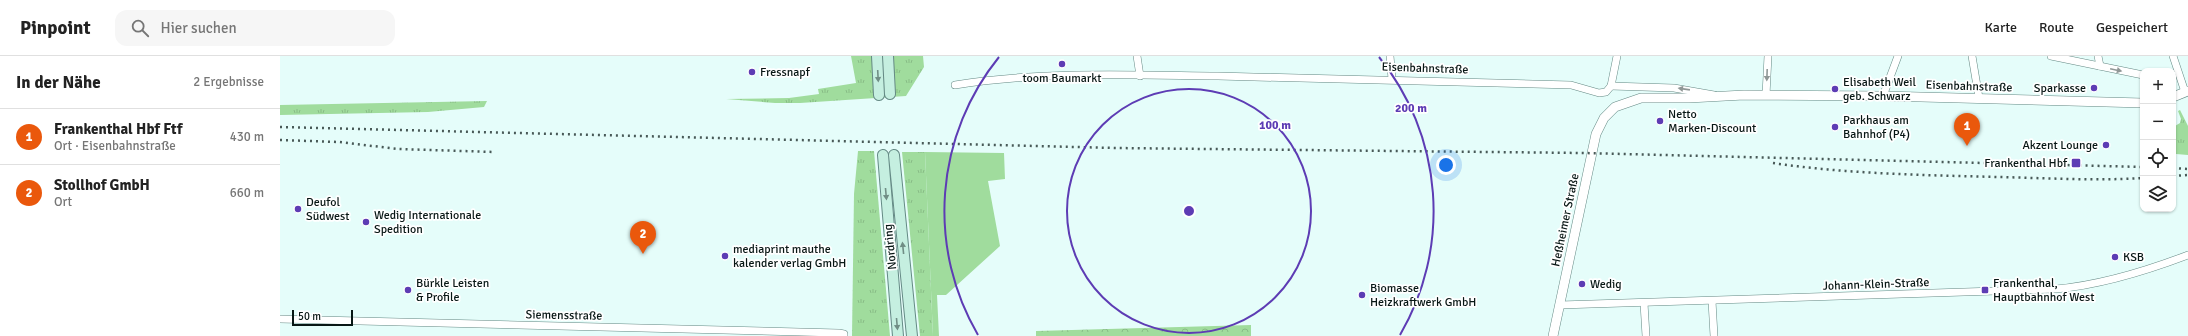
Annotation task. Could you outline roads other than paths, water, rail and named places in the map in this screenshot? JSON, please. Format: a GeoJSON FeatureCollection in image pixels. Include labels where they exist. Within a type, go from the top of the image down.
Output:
{"type":"FeatureCollection","features":[{"type":"Feature","properties":{"kind":"main road"},"geometry":{"type":"LineString","coordinates":[[877,56],[879,95]]}},
{"type":"Feature","properties":{"kind":"main road"},"geometry":{"type":"LineString","coordinates":[[888,56],[890,94]]}},
{"type":"Feature","properties":{"kind":"main road","name":"Nordring"},"geometry":{"type":"LineString","coordinates":[[883,155],[898,336]]}},
{"type":"Feature","properties":{"kind":"main road","name":"Nordring"},"geometry":{"type":"LineString","coordinates":[[894,155],[912,336]]}},
{"type":"Feature","properties":{"kind":"street"},"geometry":{"type":"LineString","coordinates":[[1137,56],[1140,76]]}},
{"type":"Feature","properties":{"kind":"street"},"geometry":{"type":"LineString","coordinates":[[1390,56],[1392,79]]}},
{"type":"Feature","properties":{"kind":"street"},"geometry":{"type":"LineString","coordinates":[[1611,86],[1617,56]]}},
{"type":"Feature","properties":{"kind":"street"},"geometry":{"type":"LineString","coordinates":[[1766,94],[1768,56]]}},
{"type":"Feature","properties":{"kind":"street"},"geometry":{"type":"LineString","coordinates":[[1883,96],[1898,56]]}},
{"type":"Feature","properties":{"kind":"street"},"geometry":{"type":"LineString","coordinates":[[1972,56],[1979,98]]}},
{"type":"Feature","properties":{"kind":"street"},"geometry":{"type":"LineString","coordinates":[[2051,56],[2140,74]]}},
{"type":"Feature","properties":{"kind":"street"},"geometry":{"type":"LineString","coordinates":[[2098,56],[2100,66]]}},
{"type":"Feature","properties":{"kind":"street"},"geometry":{"type":"LineString","coordinates":[[2173,56],[2175,68]]}},
{"type":"Feature","properties":{"kind":"street"},"geometry":{"type":"LineString","coordinates":[[2176,74],[2186,91],[2176,96]]}},
{"type":"Feature","properties":{"kind":"street","name":"Eisenbahnstraße"},"geometry":{"type":"LineString","coordinates":[[955,85],[1035,76],[1392,79],[1571,85],[1599,93],[1606,92],[1611,86],[1674,88],[1722,97]]}},
{"type":"Feature","properties":{"kind":"street","name":"Eisenbahnstraße"},"geometry":{"type":"LineString","coordinates":[[1608,113],[1621,103],[1641,98],[1722,97],[1766,94],[2140,103]]}},
{"type":"Feature","properties":{"kind":"street","name":"Heßheimer Straße"},"geometry":{"type":"LineString","coordinates":[[1553,336],[1595,138],[1599,126],[1608,113]]}},
{"type":"Feature","properties":{"kind":"street","name":"Johann-Klein-Straße"},"geometry":{"type":"LineString","coordinates":[[1560,305],[1712,301],[2072,287],[2162,265],[2188,255]]}},
{"type":"Feature","properties":{"kind":"street"},"geometry":{"type":"LineString","coordinates":[[1712,301],[1714,336]]}},
{"type":"Feature","properties":{"kind":"street"},"geometry":{"type":"LineString","coordinates":[[1644,303],[1646,336]]}},
{"type":"Feature","properties":{"kind":"street","name":"Siemensstraße"},"geometry":{"type":"LineString","coordinates":[[280,319],[839,333],[844,334],[844,336]]}},
{"type":"Feature","properties":{"kind":"railway"},"geometry":{"type":"LineString","coordinates":[[280,127],[1115,148],[1583,153],[2140,167]]}},
{"type":"Feature","properties":{"kind":"railway"},"geometry":{"type":"LineString","coordinates":[[280,140],[339,142],[398,149],[494,152]]}},
{"type":"Feature","properties":{"kind":"railway"},"geometry":{"type":"LineString","coordinates":[[1773,163],[1829,170],[1913,175],[2070,179],[2140,178]]}},
{"type":"Feature","properties":{"kind":"railway"},"geometry":{"type":"LineString","coordinates":[[2176,168],[2188,169]]}},
{"type":"Feature","properties":{"kind":"railway"},"geometry":{"type":"LineString","coordinates":[[2176,176],[2188,175]]}},
{"type":"Feature","properties":{"kind":"place","name":"toom Baumarkt"},"geometry":{"type":"Point","coordinates":[1062,64]}},
{"type":"Feature","properties":{"kind":"place","name":"Fressnapf"},"geometry":{"type":"Point","coordinates":[752,72]}},
{"type":"Feature","properties":{"kind":"place","name":"Sparkasse"},"geometry":{"type":"Point","coordinates":[2094,88]}},
{"type":"Feature","properties":{"kind":"place","name":"Elisabeth Weil geb. Schwarz"},"geometry":{"type":"Point","coordinates":[1835,89]}},
{"type":"Feature","properties":{"kind":"place","name":"Netto Marken-Discount"},"geometry":{"type":"Point","coordinates":[1660,121]}},
{"type":"Feature","properties":{"kind":"place","name":"Parkhaus am Bahnhof (P4)"},"geometry":{"type":"Point","coordinates":[1835,127]}},
{"type":"Feature","properties":{"kind":"place","name":"Akzent Lounge"},"geometry":{"type":"Point","coordinates":[2106,145]}},
{"type":"Feature","properties":{"kind":"place","name":"Frankenthal Hbf Ftf"},"geometry":{"type":"Point","coordinates":[1967,146]}},
{"type":"Feature","properties":{"kind":"place","name":"Frankenthal Hbf"},"geometry":{"type":"Point","coordinates":[2076,163]}},
{"type":"Feature","properties":{"kind":"place","name":"Deufol Südwest"},"geometry":{"type":"Point","coordinates":[298,209]}},
{"type":"Feature","properties":{"kind":"place","name":"Wedig Internationale Spedition"},"geometry":{"type":"Point","coordinates":[366,222]}},
{"type":"Feature","properties":{"kind":"place","name":"Stollhof GmbH"},"geometry":{"type":"Point","coordinates":[643,254]}},
{"type":"Feature","properties":{"kind":"place","name":"mediaprint mauthe kalender verlag GmbH"},"geometry":{"type":"Point","coordinates":[725,256]}},
{"type":"Feature","properties":{"kind":"place","name":"KSB"},"geometry":{"type":"Point","coordinates":[2115,257]}},
{"type":"Feature","properties":{"kind":"place","name":"Wedig"},"geometry":{"type":"Point","coordinates":[1582,284]}},
{"type":"Feature","properties":{"kind":"place","name":"Bürkle Leisten & Profile"},"geometry":{"type":"Point","coordinates":[408,290]}},
{"type":"Feature","properties":{"kind":"place","name":"Frankenthal, Hauptbahnhof West"},"geometry":{"type":"Point","coordinates":[1985,290]}},
{"type":"Feature","properties":{"kind":"place","name":"Biomasse Heizkraftwerk GmbH"},"geometry":{"type":"Point","coordinates":[1362,295]}}]}
